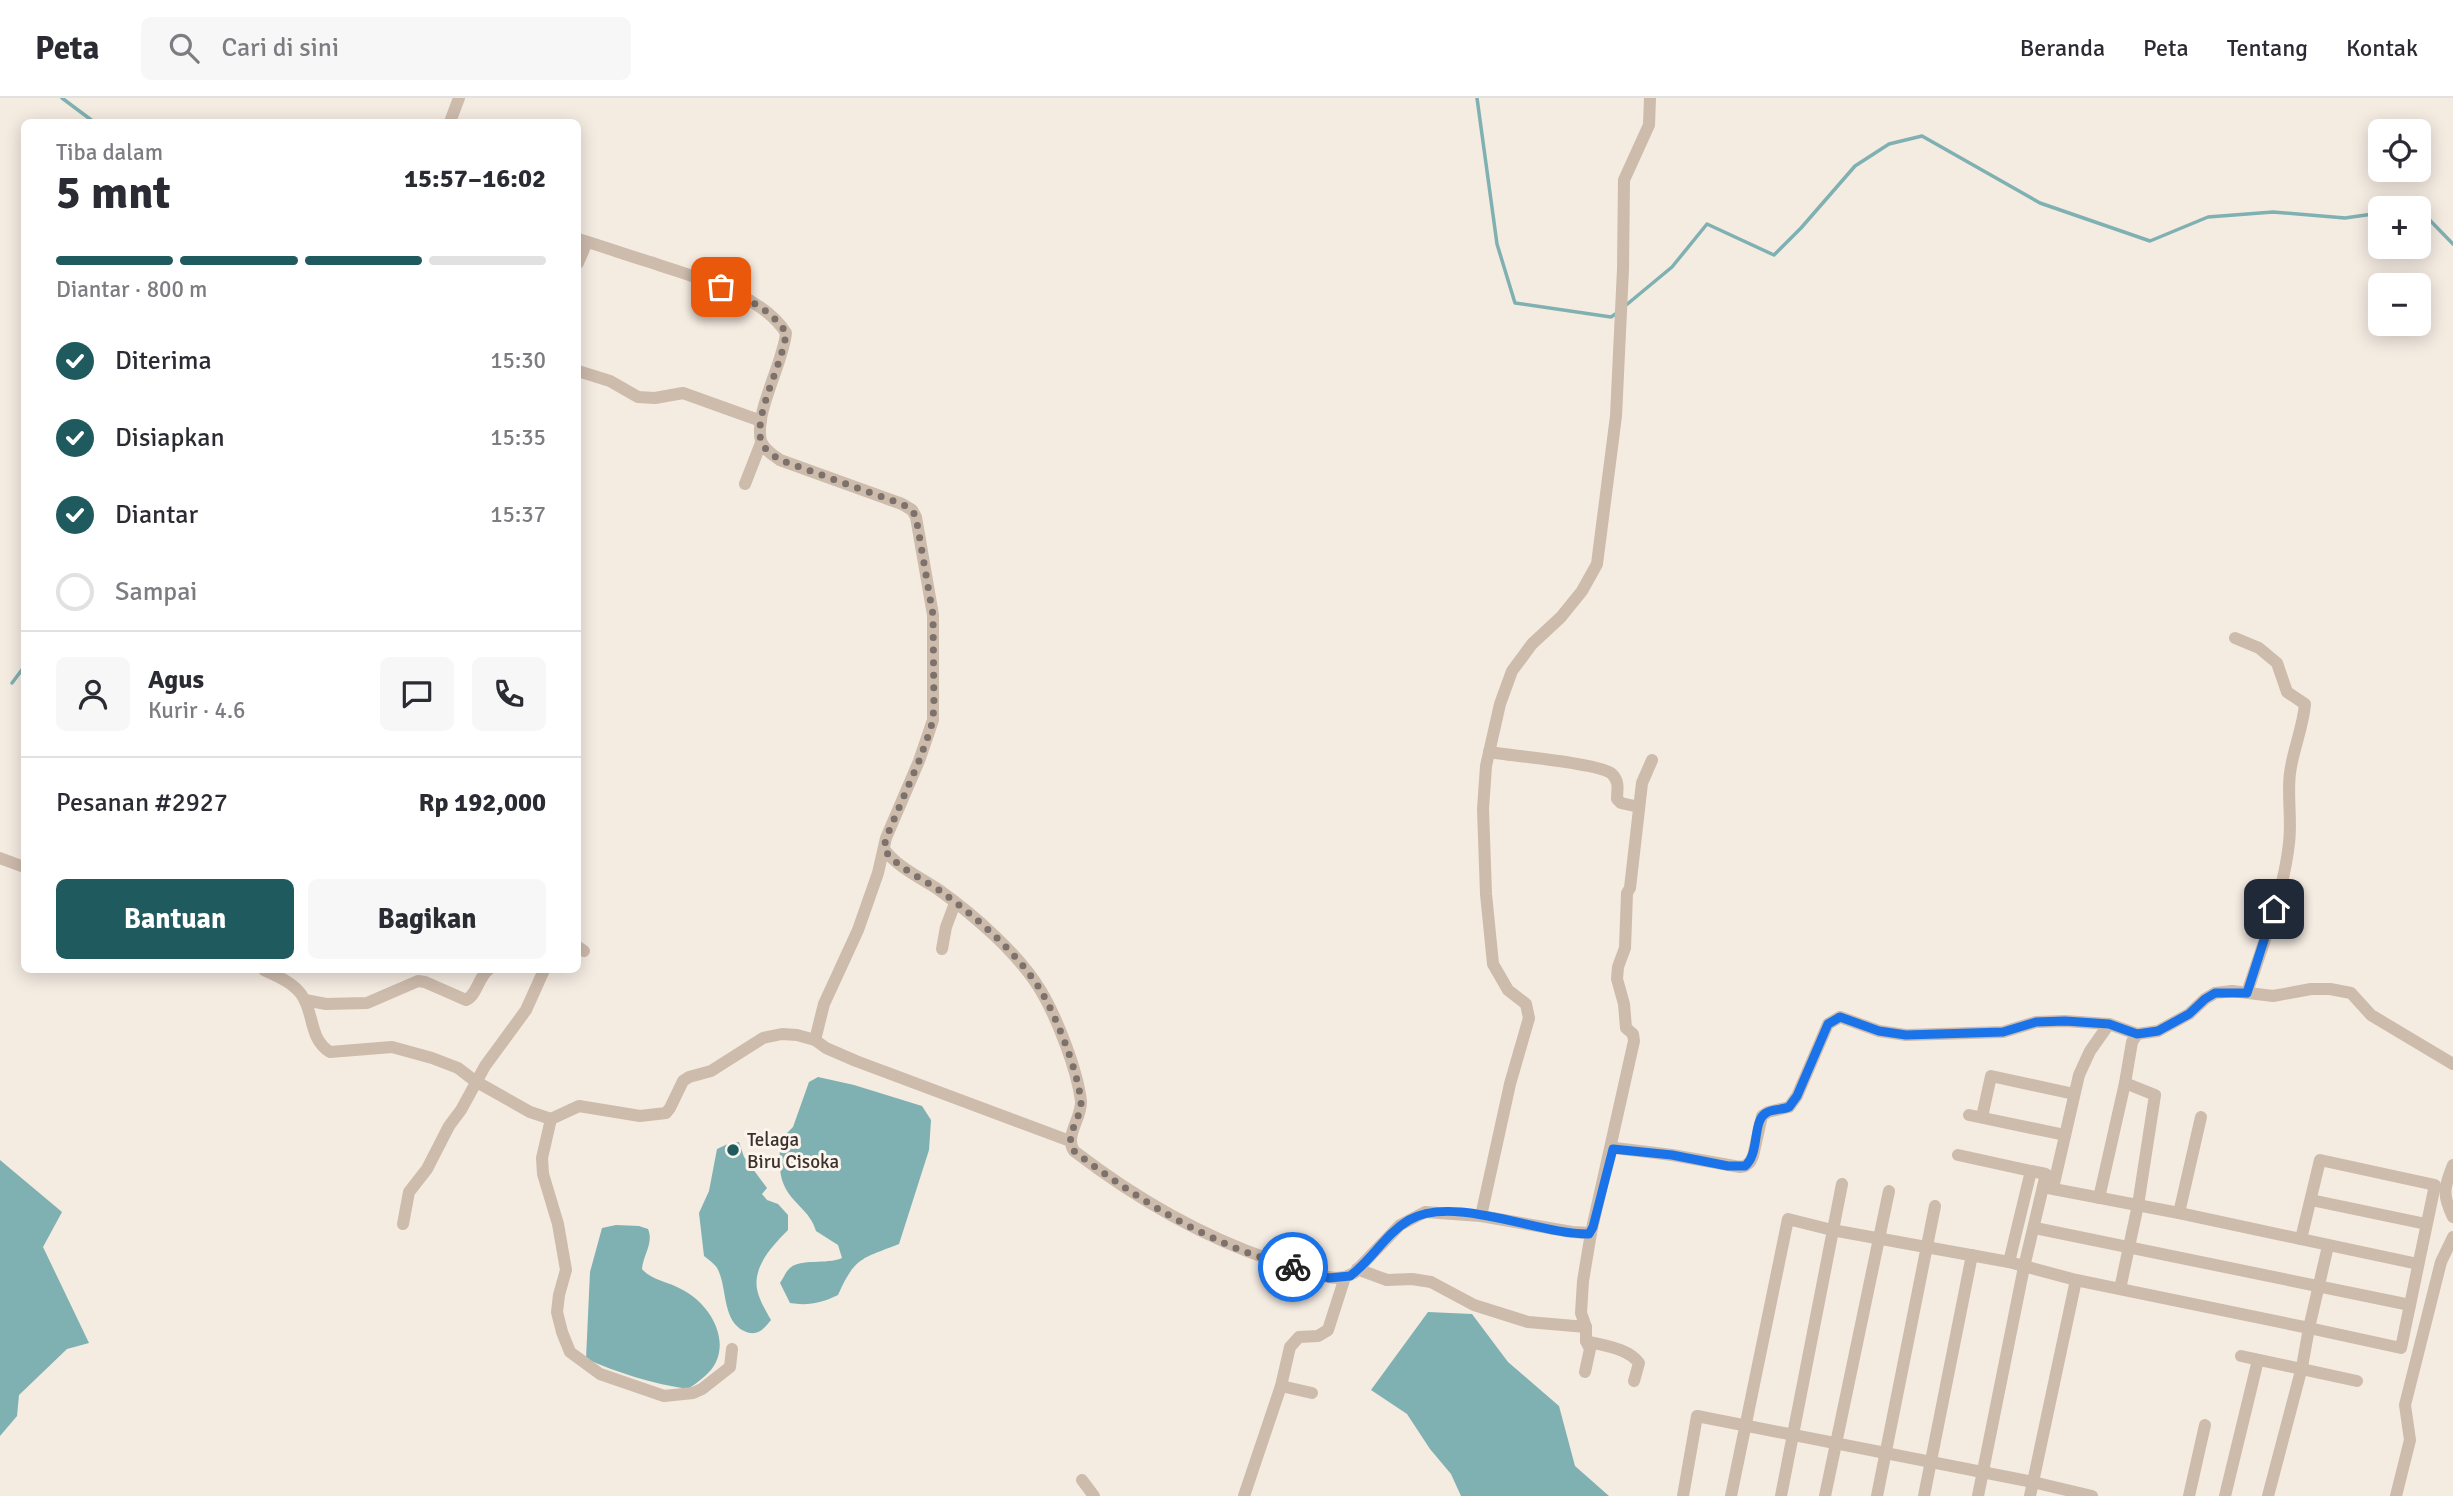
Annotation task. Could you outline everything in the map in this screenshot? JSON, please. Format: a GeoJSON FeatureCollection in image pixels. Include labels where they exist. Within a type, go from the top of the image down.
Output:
{"type":"FeatureCollection","features":[{"type":"Feature","properties":{"kind":"street"},"geometry":{"type":"LineString","coordinates":[[451,119],[459,98]]}},
{"type":"Feature","properties":{"kind":"street"},"geometry":{"type":"LineString","coordinates":[[1480,1216],[1510,1084],[1529,1018],[1526,1004],[1508,990],[1493,964],[1486,894],[1483,809],[1489,752],[1500,704],[1512,670],[1532,644],[1582,591],[1597,564],[1616,416],[1624,180],[1649,125],[1650,98]]}},
{"type":"Feature","properties":{"kind":"street"},"geometry":{"type":"LineString","coordinates":[[582,240],[735,293],[781,324],[786,333],[785,343],[761,421],[761,443],[745,484]]}},
{"type":"Feature","properties":{"kind":"street"},"geometry":{"type":"LineString","coordinates":[[581,372],[610,381],[638,397],[655,398],[683,393],[761,421]]}},
{"type":"Feature","properties":{"kind":"street"},"geometry":{"type":"LineString","coordinates":[[761,443],[780,460],[912,510],[916,517],[933,615],[934,709],[931,728],[886,838],[858,930],[824,1004],[815,1040]]}},
{"type":"Feature","properties":{"kind":"street"},"geometry":{"type":"LineString","coordinates":[[2235,638],[2259,648],[2277,663],[2287,692],[2305,704],[2287,792],[2289,842],[2268,928],[2247,993]]}},
{"type":"Feature","properties":{"kind":"street"},"geometry":{"type":"LineString","coordinates":[[1489,752],[1582,764],[1611,772],[1618,783],[1617,799],[1621,803],[1639,807]]}},
{"type":"Feature","properties":{"kind":"street"},"geometry":{"type":"LineString","coordinates":[[1585,1372],[1590,1349],[1581,1313],[1583,1281],[1591,1233],[1634,1041],[1633,1034],[1626,1028],[1618,967],[1625,948],[1628,893],[1642,783],[1652,760]]}},
{"type":"Feature","properties":{"kind":"street"},"geometry":{"type":"LineString","coordinates":[[884,849],[891,858],[955,903],[1021,963],[1042,993],[1062,1036],[1081,1102],[1070,1141],[1074,1151],[1142,1198],[1198,1231],[1224,1244],[1329,1278],[1345,1277],[1357,1269],[1400,1225],[1420,1214],[1439,1212],[1480,1216],[1572,1233],[1591,1233]]}},
{"type":"Feature","properties":{"kind":"street"},"geometry":{"type":"LineString","coordinates":[[0,858],[21,866]]}},
{"type":"Feature","properties":{"kind":"street"},"geometry":{"type":"LineString","coordinates":[[942,948],[955,903]]}},
{"type":"Feature","properties":{"kind":"street"},"geometry":{"type":"LineString","coordinates":[[271,973],[286,980],[299,991],[305,1000],[314,1035],[322,1047],[330,1052],[392,1047],[458,1068],[475,1081],[530,1112],[551,1119],[579,1107],[640,1116],[666,1113],[683,1081],[711,1071],[763,1038],[782,1034],[815,1040],[826,1048],[856,1061],[1070,1141]]}},
{"type":"Feature","properties":{"kind":"street"},"geometry":{"type":"LineString","coordinates":[[305,1000],[338,1004],[367,1003],[418,981],[466,1000],[471,997],[486,973]]}},
{"type":"Feature","properties":{"kind":"street"},"geometry":{"type":"LineString","coordinates":[[403,1224],[409,1192],[427,1169],[475,1081],[526,1010],[543,973]]}},
{"type":"Feature","properties":{"kind":"street"},"geometry":{"type":"LineString","coordinates":[[1611,1150],[1615,1148],[1728,1166],[1745,1166],[1753,1156],[1762,1116],[1789,1107],[1797,1096],[1828,1024],[1840,1017],[1879,1031],[1906,1035],[2003,1032],[2036,1022],[2109,1024],[2137,1034],[2158,1031],[2189,1014],[2215,993],[2273,996],[2311,989],[2345,991],[2351,993],[2371,1016],[2453,1064]]}},
{"type":"Feature","properties":{"kind":"street"},"geometry":{"type":"LineString","coordinates":[[1978,1496],[2024,1267],[2065,1135],[2079,1075],[2090,1051],[2109,1024]]}},
{"type":"Feature","properties":{"kind":"street"},"geometry":{"type":"LineString","coordinates":[[2099,1198],[2132,1042],[2137,1034]]}},
{"type":"Feature","properties":{"kind":"street"},"geometry":{"type":"LineString","coordinates":[[2065,1135],[1976,1116],[1990,1076],[2074,1094]]}},
{"type":"Feature","properties":{"kind":"street"},"geometry":{"type":"LineString","coordinates":[[2120,1289],[2138,1205],[2155,1094],[2125,1083]]}},
{"type":"Feature","properties":{"kind":"street"},"geometry":{"type":"LineString","coordinates":[[2179,1213],[2201,1117]]}},
{"type":"Feature","properties":{"kind":"street"},"geometry":{"type":"LineString","coordinates":[[551,1119],[542,1158],[543,1174],[558,1224],[566,1270],[557,1312],[570,1352],[600,1374],[664,1396],[693,1393],[702,1389],[730,1367],[732,1349]]}},
{"type":"Feature","properties":{"kind":"street"},"geometry":{"type":"LineString","coordinates":[[1958,1156],[2046,1174],[2048,1187]]}},
{"type":"Feature","properties":{"kind":"street"},"geometry":{"type":"LineString","coordinates":[[1731,1496],[1788,1219],[1832,1230],[2009,1262],[2076,1280],[2401,1348],[2435,1185],[2320,1160],[2301,1239]]}},
{"type":"Feature","properties":{"kind":"street"},"geometry":{"type":"LineString","coordinates":[[2453,1165],[2445,1194],[2453,1217]]}},
{"type":"Feature","properties":{"kind":"street"},"geometry":{"type":"LineString","coordinates":[[2009,1262],[2031,1171]]}},
{"type":"Feature","properties":{"kind":"street"},"geometry":{"type":"LineString","coordinates":[[1781,1496],[1842,1184]]}},
{"type":"Feature","properties":{"kind":"street"},"geometry":{"type":"LineString","coordinates":[[2048,1187],[2418,1264]]}},
{"type":"Feature","properties":{"kind":"street"},"geometry":{"type":"LineString","coordinates":[[1825,1496],[1889,1191]]}},
{"type":"Feature","properties":{"kind":"street"},"geometry":{"type":"LineString","coordinates":[[2312,1200],[2426,1224]]}},
{"type":"Feature","properties":{"kind":"street"},"geometry":{"type":"LineString","coordinates":[[1877,1496],[1935,1206]]}},
{"type":"Feature","properties":{"kind":"street"},"geometry":{"type":"LineString","coordinates":[[2035,1228],[2410,1305]]}},
{"type":"Feature","properties":{"kind":"street"},"geometry":{"type":"LineString","coordinates":[[2396,1496],[2410,1440],[2405,1405],[2441,1262],[2453,1237]]}},
{"type":"Feature","properties":{"kind":"street"},"geometry":{"type":"LineString","coordinates":[[2268,1496],[2302,1367],[2328,1246]]}},
{"type":"Feature","properties":{"kind":"street"},"geometry":{"type":"LineString","coordinates":[[1924,1496],[1972,1255]]}},
{"type":"Feature","properties":{"kind":"street"},"geometry":{"type":"LineString","coordinates":[[1357,1269],[1387,1280],[1412,1279],[1431,1282],[1474,1304],[1528,1322],[1586,1334],[1636,1358],[1639,1363],[1634,1381]]}},
{"type":"Feature","properties":{"kind":"street"},"geometry":{"type":"LineString","coordinates":[[1244,1496],[1281,1387],[1290,1347],[1295,1339],[1318,1336],[1328,1330],[1345,1277]]}},
{"type":"Feature","properties":{"kind":"street"},"geometry":{"type":"LineString","coordinates":[[2030,1496],[2076,1280]]}},
{"type":"Feature","properties":{"kind":"street"},"geometry":{"type":"LineString","coordinates":[[2241,1356],[2357,1381]]}},
{"type":"Feature","properties":{"kind":"street"},"geometry":{"type":"LineString","coordinates":[[2225,1496],[2258,1360]]}},
{"type":"Feature","properties":{"kind":"street"},"geometry":{"type":"LineString","coordinates":[[1281,1387],[1312,1393]]}},
{"type":"Feature","properties":{"kind":"street"},"geometry":{"type":"LineString","coordinates":[[1683,1496],[1698,1416],[2092,1496]]}},
{"type":"Feature","properties":{"kind":"street"},"geometry":{"type":"LineString","coordinates":[[2189,1496],[2204,1425]]}},
{"type":"Feature","properties":{"kind":"street"},"geometry":{"type":"LineString","coordinates":[[1082,1480],[1094,1496]]}},
{"type":"Feature","properties":{"kind":"water","name":"Telaga Biru Cisoka"},"geometry":{"type":"Polygon","coordinates":[[[818,1077],[922,1106],[931,1120],[929,1150],[899,1244],[867,1257],[855,1266],[838,1295],[815,1303],[797,1304],[790,1303],[780,1283],[789,1269],[801,1263],[842,1258],[838,1245],[816,1231],[810,1218],[787,1192],[781,1174],[780,1140],[793,1127],[809,1082],[818,1077]]]}},
{"type":"Feature","properties":{"kind":"water","name":"Telaga Biru Cisoka"},"geometry":{"type":"Polygon","coordinates":[[[739,1142],[744,1157],[767,1188],[762,1194],[767,1200],[778,1204],[788,1215],[788,1230],[765,1256],[758,1272],[759,1297],[771,1320],[756,1333],[744,1331],[732,1320],[718,1269],[704,1256],[699,1213],[709,1191],[717,1149],[739,1142]]]}},
{"type":"Feature","properties":{"kind":"water"},"geometry":{"type":"Polygon","coordinates":[[[0,1160],[62,1212],[43,1247],[89,1343],[67,1349],[19,1395],[17,1416],[0,1436],[0,1160]]]}},
{"type":"Feature","properties":{"kind":"water"},"geometry":{"type":"Polygon","coordinates":[[[616,1225],[648,1229],[649,1244],[642,1269],[650,1276],[690,1294],[713,1320],[720,1340],[716,1362],[708,1374],[688,1389],[636,1377],[586,1359],[590,1272],[602,1228],[616,1225]]]}},
{"type":"Feature","properties":{"kind":"water"},"geometry":{"type":"Polygon","coordinates":[[[1428,1312],[1472,1314],[1508,1362],[1559,1406],[1575,1466],[1609,1496],[1461,1496],[1451,1474],[1430,1449],[1407,1414],[1371,1390],[1428,1312]]]}},
{"type":"Feature","properties":{"kind":"waterway"},"geometry":{"type":"LineString","coordinates":[[62,98],[90,119]]}},
{"type":"Feature","properties":{"kind":"waterway"},"geometry":{"type":"LineString","coordinates":[[1477,98],[1497,244],[1515,303],[1611,317],[1617,313]]}},
{"type":"Feature","properties":{"kind":"waterway"},"geometry":{"type":"LineString","coordinates":[[1625,306],[1672,267],[1707,224],[1774,255],[1855,166],[1889,144],[1922,136],[2040,203],[2150,241],[2208,217],[2273,212],[2345,218],[2368,215]]}},
{"type":"Feature","properties":{"kind":"waterway"},"geometry":{"type":"LineString","coordinates":[[2431,221],[2453,244]]}},
{"type":"Feature","properties":{"kind":"waterway"},"geometry":{"type":"LineString","coordinates":[[12,683],[21,671]]}},
{"type":"Feature","properties":{"kind":"way so far"},"geometry":{"type":"LineString","coordinates":[[721,287],[761,309],[781,324],[786,333],[761,421],[761,443],[767,451],[780,460],[902,504],[912,510],[916,517],[933,615],[933,720],[884,849],[891,858],[941,892],[982,926],[1021,963],[1036,983],[1062,1036],[1081,1102],[1070,1141],[1071,1148],[1142,1198],[1198,1231],[1224,1244],[1293,1267]]}},
{"type":"Feature","properties":{"kind":"place","name":"Telaga Biru Cisoka"},"geometry":{"type":"Point","coordinates":[733,1150]}},
{"type":"Feature","properties":{"kind":"route"},"geometry":{"type":"LineString","coordinates":[[1293,1267],[1329,1278],[1350,1276],[1400,1225],[1426,1212],[1500,1218],[1589,1234],[1613,1149],[1672,1155],[1728,1166],[1745,1166],[1753,1156],[1762,1116],[1789,1107],[1797,1096],[1828,1024],[1840,1017],[1879,1031],[1906,1035],[2003,1032],[2036,1022],[2065,1021],[2109,1024],[2137,1034],[2158,1031],[2189,1014],[2215,993],[2247,993],[2274,909]]}}]}
